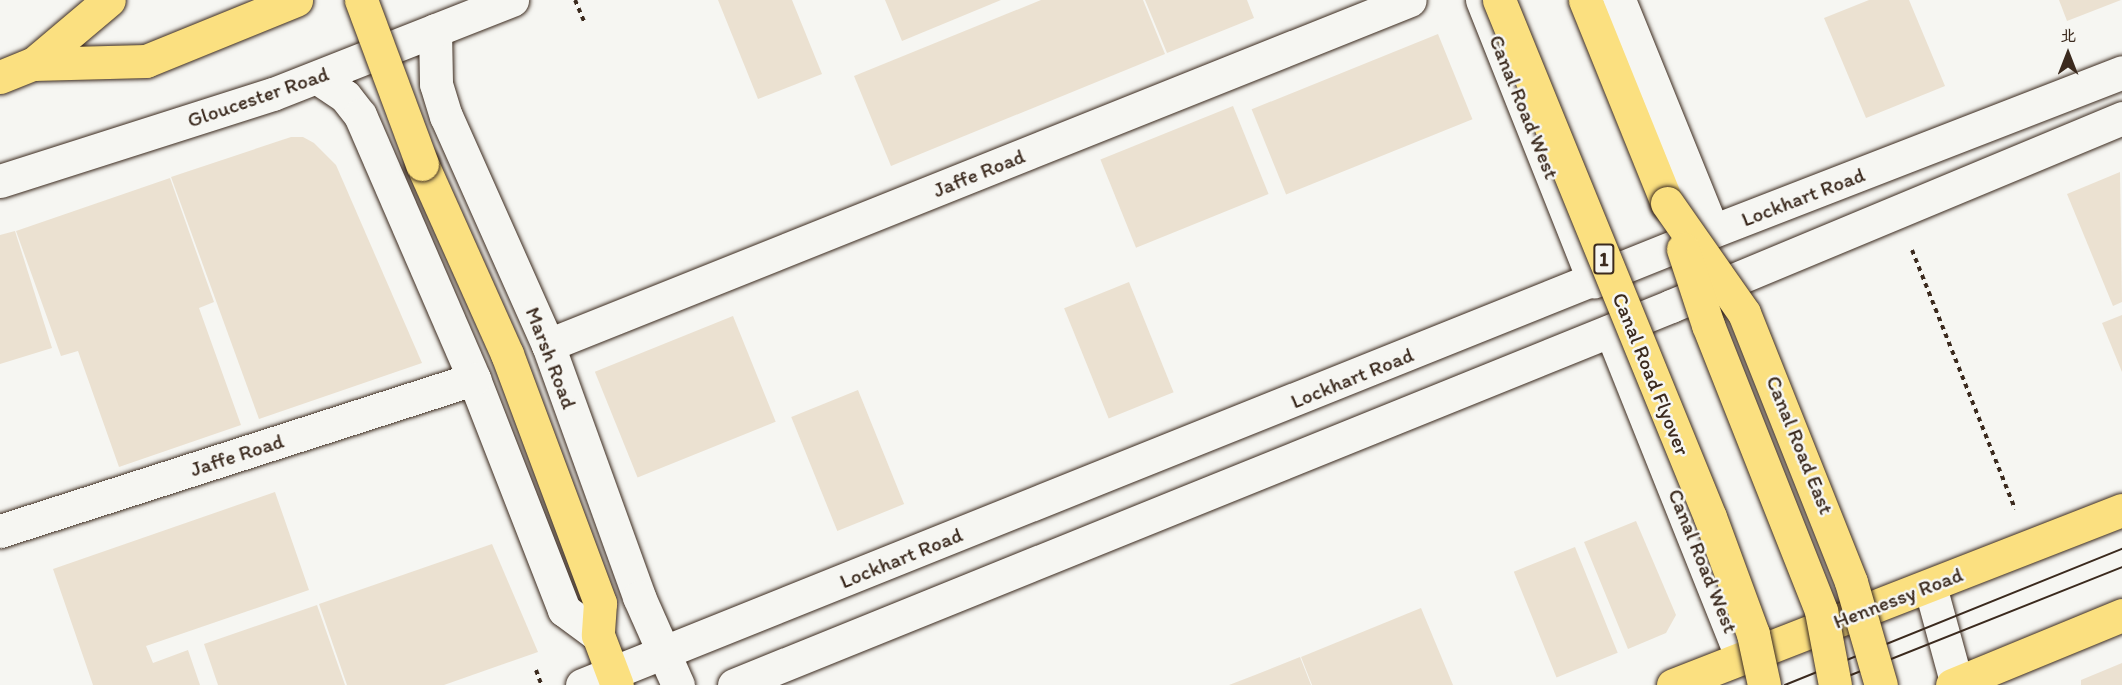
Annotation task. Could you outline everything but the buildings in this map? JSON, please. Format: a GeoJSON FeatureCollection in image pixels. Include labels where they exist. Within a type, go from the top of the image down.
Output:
{"type":"FeatureCollection","features":[{"type":"Feature","properties":{"kind":"main road"},"geometry":{"type":"LineString","coordinates":[[0,77],[33,64],[109,0]]}},
{"type":"Feature","properties":{"kind":"main road"},"geometry":{"type":"LineString","coordinates":[[33,64],[146,61],[296,0]]}},
{"type":"Feature","properties":{"kind":"main road","name":"Marsh Road"},"geometry":{"type":"LineString","coordinates":[[361,0],[422,164],[507,354],[600,603],[598,635],[615,679]]}},
{"type":"Feature","properties":{"kind":"main road","name":"Canal Road Flyover"},"geometry":{"type":"LineString","coordinates":[[1499,0],[1710,517],[1753,634],[1764,685]]}},
{"type":"Feature","properties":{"kind":"main road"},"geometry":{"type":"LineString","coordinates":[[1585,0],[1667,203],[1708,325],[1821,611],[1835,685]]}},
{"type":"Feature","properties":{"kind":"main road"},"geometry":{"type":"LineString","coordinates":[[1667,203],[1744,313],[1851,582],[1881,685]]}},
{"type":"Feature","properties":{"kind":"main road","name":"Hennessy Road"},"geometry":{"type":"LineString","coordinates":[[1673,685],[2122,510]]}},
{"type":"Feature","properties":{"kind":"main road"},"geometry":{"type":"LineString","coordinates":[[1955,684],[2122,615]]}},
{"type":"Feature","properties":{"kind":"street","name":"Gloucester Road"},"geometry":{"type":"LineString","coordinates":[[0,181],[318,78],[512,0]]}},
{"type":"Feature","properties":{"kind":"street","name":"Jaffe Road"},"geometry":{"type":"LineString","coordinates":[[548,345],[1410,0]]}},
{"type":"Feature","properties":{"kind":"street","name":"Canal Road West"},"geometry":{"type":"LineString","coordinates":[[1482,0],[1594,282]]}},
{"type":"Feature","properties":{"kind":"street"},"geometry":{"type":"LineString","coordinates":[[1619,0],[1713,231]]}},
{"type":"Feature","properties":{"kind":"street","name":"Marsh Road"},"geometry":{"type":"LineString","coordinates":[[435,30],[436,84],[446,116],[548,345],[639,597],[678,685]]}},
{"type":"Feature","properties":{"kind":"street","name":"Lockhart Road"},"geometry":{"type":"LineString","coordinates":[[582,685],[615,679],[665,652],[1594,282],[1713,231],[2122,72]]}},
{"type":"Feature","properties":{"kind":"street"},"geometry":{"type":"LineString","coordinates":[[318,78],[345,96],[360,115],[474,379],[564,610],[598,635]]}},
{"type":"Feature","properties":{"kind":"street"},"geometry":{"type":"LineString","coordinates":[[374,146],[380,125],[393,110],[412,104],[429,106],[446,116]]}},
{"type":"Feature","properties":{"kind":"street"},"geometry":{"type":"LineString","coordinates":[[734,685],[1611,331],[2122,118]]}},
{"type":"Feature","properties":{"kind":"street","name":"Canal Road East"},"geometry":{"type":"LineString","coordinates":[[1735,279],[1866,611]]}},
{"type":"Feature","properties":{"kind":"street","name":"Canal Road West"},"geometry":{"type":"LineString","coordinates":[[1611,331],[1742,658]]}},
{"type":"Feature","properties":{"kind":"street","name":"Jaffe Road"},"geometry":{"type":"LineString","coordinates":[[0,531],[474,379]]}},
{"type":"Feature","properties":{"kind":"street"},"geometry":{"type":"LineString","coordinates":[[1930,586],[1955,684]]}},
{"type":"Feature","properties":{"kind":"path"},"geometry":{"type":"LineString","coordinates":[[575,0],[585,23]]}},
{"type":"Feature","properties":{"kind":"path"},"geometry":{"type":"LineString","coordinates":[[1911,246],[2015,509]]}},
{"type":"Feature","properties":{"kind":"path"},"geometry":{"type":"LineString","coordinates":[[536,670],[541,685]]}},
{"type":"Feature","properties":{"kind":"shaded area"},"geometry":{"type":"Polygon","coordinates":[[[718,0],[792,0],[822,74],[758,99],[718,0]]]}},
{"type":"Feature","properties":{"kind":"shaded area"},"geometry":{"type":"Polygon","coordinates":[[[885,0],[1001,0],[902,41],[885,0]]]}},
{"type":"Feature","properties":{"kind":"shaded area"},"geometry":{"type":"Polygon","coordinates":[[[1041,0],[1143,0],[1165,54],[891,166],[854,76],[1041,0]]]}},
{"type":"Feature","properties":{"kind":"shaded area"},"geometry":{"type":"Polygon","coordinates":[[[1145,0],[1247,0],[1254,18],[1167,53],[1145,0]]]}},
{"type":"Feature","properties":{"kind":"shaded area"},"geometry":{"type":"Polygon","coordinates":[[[1869,0],[1909,0],[1945,86],[1866,118],[1824,18],[1869,0]]]}},
{"type":"Feature","properties":{"kind":"shaded area"},"geometry":{"type":"Polygon","coordinates":[[[2059,0],[2121,0],[2067,21],[2059,0]]]}},
{"type":"Feature","properties":{"kind":"shaded area"},"geometry":{"type":"Polygon","coordinates":[[[1438,34],[1472,119],[1286,195],[1252,109],[1438,34]]]}},
{"type":"Feature","properties":{"kind":"shaded area"},"geometry":{"type":"Polygon","coordinates":[[[1233,106],[1269,194],[1136,248],[1100,160],[1233,106]]]}},
{"type":"Feature","properties":{"kind":"shaded area"},"geometry":{"type":"Polygon","coordinates":[[[291,137],[303,137],[314,143],[336,165],[422,363],[259,419],[171,177],[291,137]]]}},
{"type":"Feature","properties":{"kind":"shaded area"},"geometry":{"type":"Polygon","coordinates":[[[2120,172],[2122,302],[2113,306],[2067,194],[2120,172]]]}},
{"type":"Feature","properties":{"kind":"shaded area"},"geometry":{"type":"Polygon","coordinates":[[[170,178],[214,302],[199,308],[241,425],[119,467],[78,351],[61,356],[16,231],[170,178]]]}},
{"type":"Feature","properties":{"kind":"shaded area"},"geometry":{"type":"Polygon","coordinates":[[[15,231],[52,348],[0,364],[0,235],[15,231]]]}},
{"type":"Feature","properties":{"kind":"shaded area"},"geometry":{"type":"Polygon","coordinates":[[[1129,282],[1174,392],[1109,419],[1064,308],[1129,282]]]}},
{"type":"Feature","properties":{"kind":"shaded area"},"geometry":{"type":"Polygon","coordinates":[[[2122,315],[2122,372],[2102,323],[2122,315]]]}},
{"type":"Feature","properties":{"kind":"shaded area"},"geometry":{"type":"Polygon","coordinates":[[[733,316],[776,422],[638,478],[595,372],[733,316]]]}},
{"type":"Feature","properties":{"kind":"shaded area"},"geometry":{"type":"Polygon","coordinates":[[[858,390],[904,504],[837,531],[791,417],[858,390]]]}},
{"type":"Feature","properties":{"kind":"shaded area"},"geometry":{"type":"Polygon","coordinates":[[[275,492],[309,590],[146,646],[153,663],[188,650],[200,685],[93,685],[53,569],[275,492]]]}},
{"type":"Feature","properties":{"kind":"shaded area"},"geometry":{"type":"Polygon","coordinates":[[[1636,521],[1676,615],[1666,633],[1628,649],[1584,542],[1636,521]]]}},
{"type":"Feature","properties":{"kind":"shaded area"},"geometry":{"type":"Polygon","coordinates":[[[492,544],[538,652],[444,685],[347,685],[319,604],[492,544]]]}},
{"type":"Feature","properties":{"kind":"shaded area"},"geometry":{"type":"Polygon","coordinates":[[[1575,547],[1618,653],[1557,677],[1514,572],[1575,547]]]}},
{"type":"Feature","properties":{"kind":"shaded area"},"geometry":{"type":"Polygon","coordinates":[[[317,605],[345,685],[218,685],[204,644],[317,605]]]}},
{"type":"Feature","properties":{"kind":"shaded area"},"geometry":{"type":"Polygon","coordinates":[[[1421,608],[1453,685],[1312,685],[1301,657],[1421,608]]]}},
{"type":"Feature","properties":{"kind":"shaded area"},"geometry":{"type":"Polygon","coordinates":[[[1300,657],[1311,685],[1229,685],[1255,675],[1300,657]]]}},
{"type":"Feature","properties":{"kind":"shaded area"},"geometry":{"type":"Polygon","coordinates":[[[2122,663],[2122,685],[2081,685],[2081,680],[2122,663]]]}},
{"type":"Feature","properties":{"kind":"tram line"},"geometry":{"type":"LineString","coordinates":[[1785,685],[2122,549]]}},
{"type":"Feature","properties":{"kind":"tram line"},"geometry":{"type":"LineString","coordinates":[[1826,685],[2122,567]]}}]}
